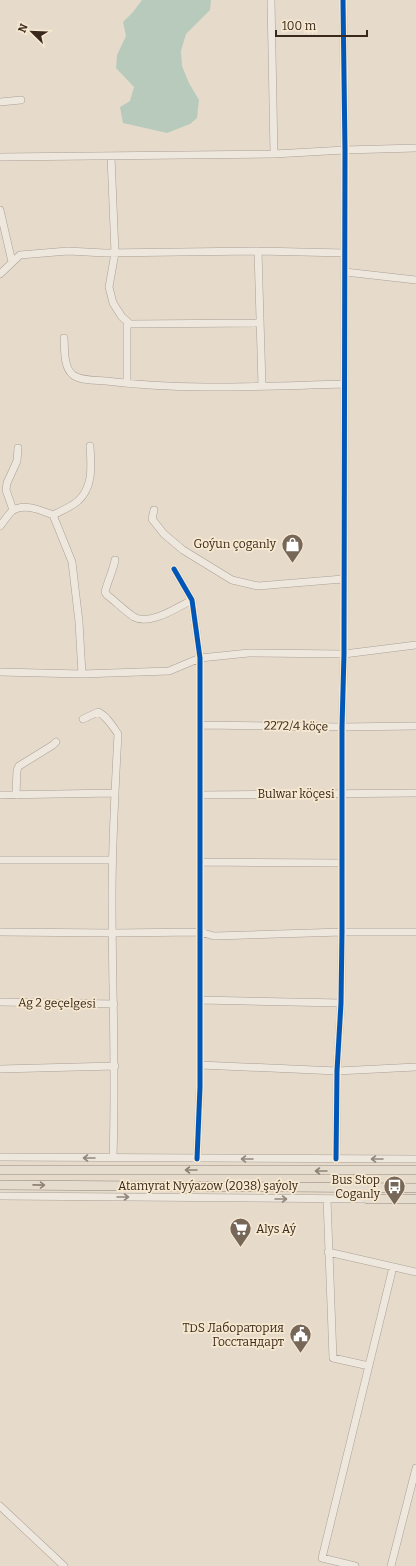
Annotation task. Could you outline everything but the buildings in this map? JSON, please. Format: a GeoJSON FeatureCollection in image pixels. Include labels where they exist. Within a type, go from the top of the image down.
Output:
{"type":"FeatureCollection","features":[{"type":"Feature","properties":{"kind":"main road","name":"Atamyrat Nyýazow (2038) şaýoly"},"geometry":{"type":"LineString","coordinates":[[0,1170],[416,1170]]}},
{"type":"Feature","properties":{"kind":"main road","name":"Atamyrat Nyýazow (2038) şaýoly"},"geometry":{"type":"LineString","coordinates":[[0,1185],[416,1188]]}},
{"type":"Feature","properties":{"kind":"main road"},"geometry":{"type":"LineString","coordinates":[[341,1187],[368,1199],[416,1199]]}},
{"type":"Feature","properties":{"kind":"street"},"geometry":{"type":"LineString","coordinates":[[271,0],[274,154]]}},
{"type":"Feature","properties":{"kind":"street"},"geometry":{"type":"LineString","coordinates":[[336,1159],[336,1071],[341,1003],[342,727],[344,654],[345,150],[343,0]]}},
{"type":"Feature","properties":{"kind":"street"},"geometry":{"type":"LineString","coordinates":[[0,102],[22,100]]}},
{"type":"Feature","properties":{"kind":"street"},"geometry":{"type":"LineString","coordinates":[[0,157],[274,154],[416,148]]}},
{"type":"Feature","properties":{"kind":"street"},"geometry":{"type":"LineString","coordinates":[[111,156],[115,253],[109,287],[113,303],[122,317],[130,324],[260,323]]}},
{"type":"Feature","properties":{"kind":"street"},"geometry":{"type":"LineString","coordinates":[[0,210],[12,262]]}},
{"type":"Feature","properties":{"kind":"street"},"geometry":{"type":"LineString","coordinates":[[0,274],[20,255],[68,251],[115,253],[258,251],[345,253]]}},
{"type":"Feature","properties":{"kind":"street"},"geometry":{"type":"LineString","coordinates":[[258,251],[262,386]]}},
{"type":"Feature","properties":{"kind":"street"},"geometry":{"type":"LineString","coordinates":[[345,272],[416,280]]}},
{"type":"Feature","properties":{"kind":"street"},"geometry":{"type":"LineString","coordinates":[[127,383],[128,322]]}},
{"type":"Feature","properties":{"kind":"street"},"geometry":{"type":"LineString","coordinates":[[64,338],[67,368],[73,375],[80,378],[127,383],[211,388],[344,384]]}},
{"type":"Feature","properties":{"kind":"street"},"geometry":{"type":"LineString","coordinates":[[53,515],[78,500],[88,486],[91,474],[90,446]]}},
{"type":"Feature","properties":{"kind":"street"},"geometry":{"type":"LineString","coordinates":[[13,510],[6,490],[7,483],[17,461],[18,448]]}},
{"type":"Feature","properties":{"kind":"street"},"geometry":{"type":"LineString","coordinates":[[0,526],[13,510],[19,508],[33,508],[53,515],[72,562],[80,622],[82,674]]}},
{"type":"Feature","properties":{"kind":"street"},"geometry":{"type":"LineString","coordinates":[[154,510],[152,519],[164,534],[183,550],[232,580],[258,586],[343,579]]}},
{"type":"Feature","properties":{"kind":"street"},"geometry":{"type":"LineString","coordinates":[[115,560],[105,592],[135,617],[149,619],[158,617],[192,600]]}},
{"type":"Feature","properties":{"kind":"street"},"geometry":{"type":"LineString","coordinates":[[174,569],[192,600],[200,658],[200,1065],[197,1159]]}},
{"type":"Feature","properties":{"kind":"street"},"geometry":{"type":"LineString","coordinates":[[0,672],[82,674],[169,671],[200,658],[249,653],[344,654],[416,645]]}},
{"type":"Feature","properties":{"kind":"street"},"geometry":{"type":"LineString","coordinates":[[83,719],[98,712],[101,713],[118,734],[113,860],[115,1066],[114,1158]]}},
{"type":"Feature","properties":{"kind":"street","name":"2272/4 köçe"},"geometry":{"type":"LineString","coordinates":[[200,725],[342,727],[416,726]]}},
{"type":"Feature","properties":{"kind":"street"},"geometry":{"type":"LineString","coordinates":[[16,795],[17,770],[19,766],[56,742]]}},
{"type":"Feature","properties":{"kind":"street","name":"Bulwar köçesi"},"geometry":{"type":"LineString","coordinates":[[200,795],[416,793]]}},
{"type":"Feature","properties":{"kind":"street"},"geometry":{"type":"LineString","coordinates":[[0,795],[115,794]]}},
{"type":"Feature","properties":{"kind":"street"},"geometry":{"type":"LineString","coordinates":[[0,860],[113,860]]}},
{"type":"Feature","properties":{"kind":"street"},"geometry":{"type":"LineString","coordinates":[[200,862],[341,863]]}},
{"type":"Feature","properties":{"kind":"street"},"geometry":{"type":"LineString","coordinates":[[0,932],[200,932],[214,936],[342,932],[416,932]]}},
{"type":"Feature","properties":{"kind":"street"},"geometry":{"type":"LineString","coordinates":[[200,1000],[341,1003]]}},
{"type":"Feature","properties":{"kind":"street","name":"Ag 2 geçelgesi"},"geometry":{"type":"LineString","coordinates":[[0,1002],[114,1004]]}},
{"type":"Feature","properties":{"kind":"street"},"geometry":{"type":"LineString","coordinates":[[200,1065],[336,1071],[416,1067]]}},
{"type":"Feature","properties":{"kind":"street"},"geometry":{"type":"LineString","coordinates":[[0,1069],[115,1066]]}},
{"type":"Feature","properties":{"kind":"street"},"geometry":{"type":"LineString","coordinates":[[0,1157],[416,1160]]}},
{"type":"Feature","properties":{"kind":"street"},"geometry":{"type":"LineString","coordinates":[[0,1196],[368,1199]]}},
{"type":"Feature","properties":{"kind":"street"},"geometry":{"type":"LineString","coordinates":[[327,1199],[333,1358],[369,1366]]}},
{"type":"Feature","properties":{"kind":"street"},"geometry":{"type":"LineString","coordinates":[[328,1252],[416,1272]]}},
{"type":"Feature","properties":{"kind":"street"},"geometry":{"type":"LineString","coordinates":[[355,1566],[322,1558],[393,1267]]}},
{"type":"Feature","properties":{"kind":"street"},"geometry":{"type":"LineString","coordinates":[[391,1566],[416,1468]]}},
{"type":"Feature","properties":{"kind":"street"},"geometry":{"type":"LineString","coordinates":[[0,1506],[64,1566]]}},
{"type":"Feature","properties":{"kind":"shaded area"},"geometry":{"type":"Polygon","coordinates":[[[142,0],[211,0],[210,10],[186,34],[181,51],[182,66],[189,83],[199,100],[197,118],[190,124],[167,133],[123,123],[120,107],[130,101],[134,87],[116,68],[117,55],[126,36],[123,22],[142,0]]]}},
{"type":"Feature","properties":{"kind":"cycle path"},"geometry":{"type":"LineString","coordinates":[[336,1159],[337,1071],[341,1003],[342,727],[344,654],[345,150],[343,0]]}},
{"type":"Feature","properties":{"kind":"cycle path"},"geometry":{"type":"LineString","coordinates":[[174,569],[192,600],[200,658],[200,1087],[197,1159]]}},
{"type":"Feature","properties":{"kind":"place","name":"Goýun çoganly"},"geometry":{"type":"Point","coordinates":[292,564]}},
{"type":"Feature","properties":{"kind":"place","name":"Bus Stop Coganly"},"geometry":{"type":"Point","coordinates":[395,1206]}},
{"type":"Feature","properties":{"kind":"place","name":"Alys Aý"},"geometry":{"type":"Point","coordinates":[241,1248]}},
{"type":"Feature","properties":{"kind":"place","name":"TDS Лаборатория Госстандарт"},"geometry":{"type":"Point","coordinates":[300,1354]}}]}
